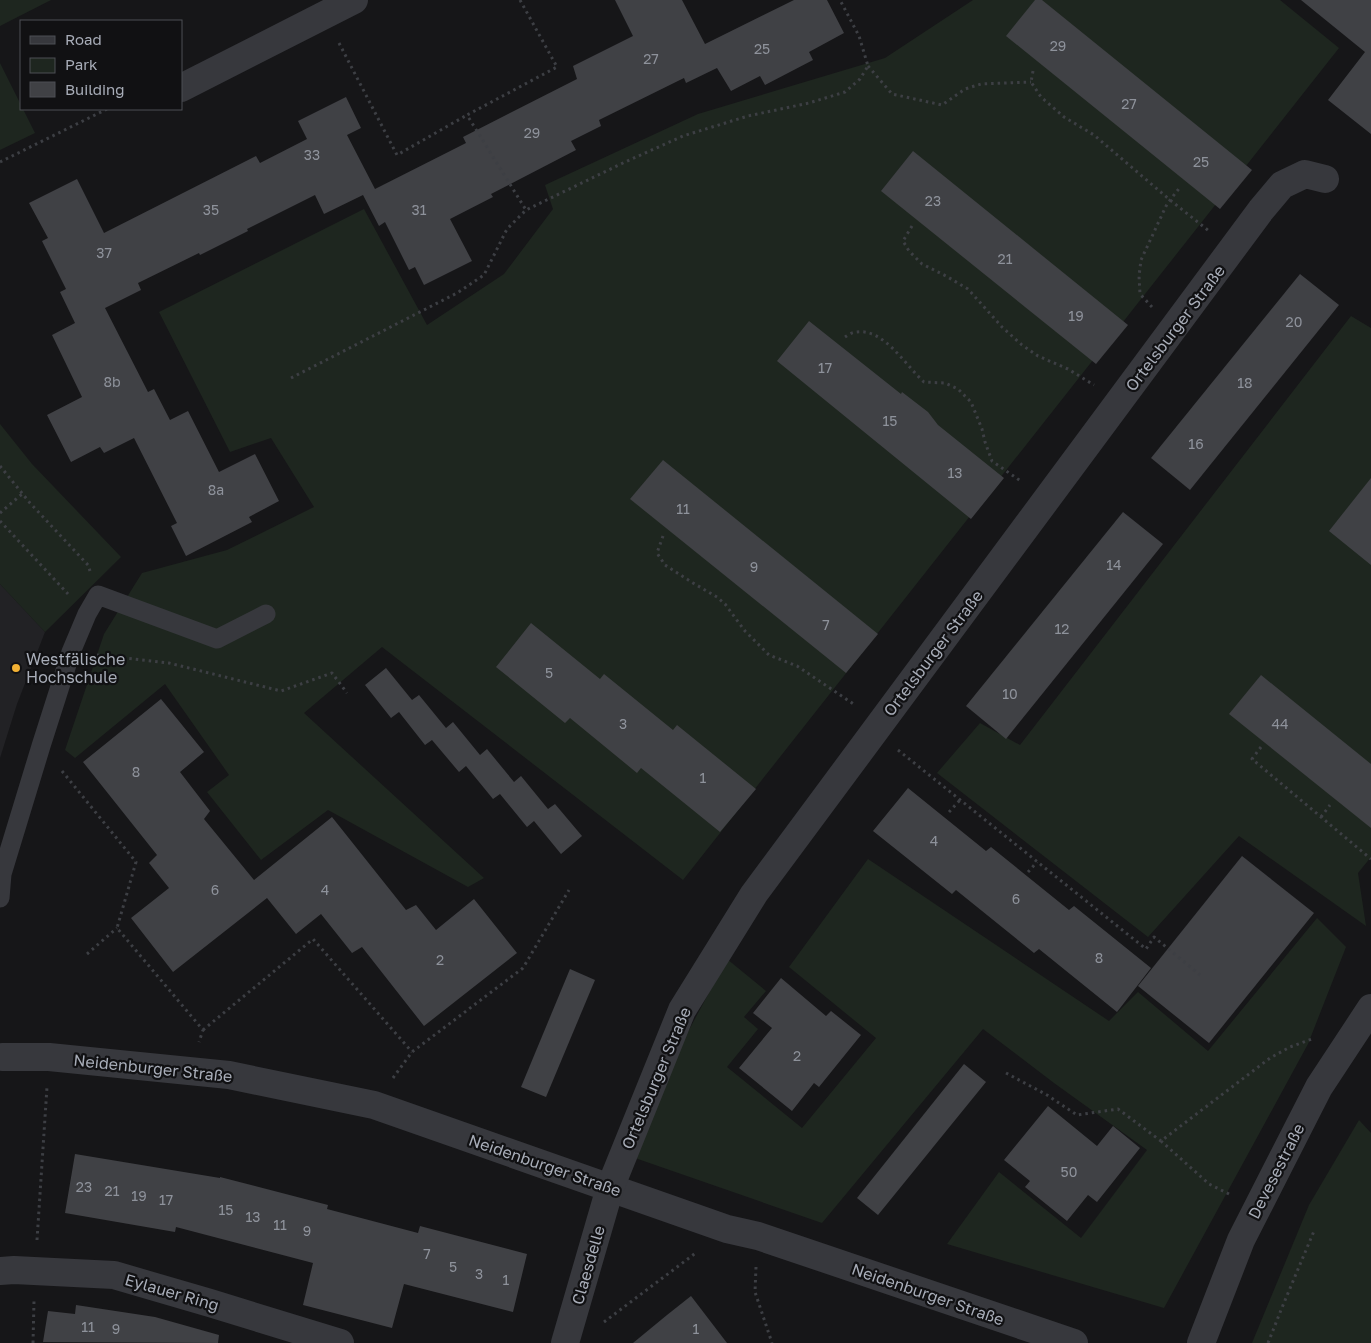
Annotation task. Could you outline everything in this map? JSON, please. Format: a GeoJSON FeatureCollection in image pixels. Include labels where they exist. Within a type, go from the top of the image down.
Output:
{"type":"FeatureCollection","features":[{"type":"Feature","properties":{"kind":"street"},"geometry":{"type":"LineString","coordinates":[[182,87],[354,0]]}},
{"type":"Feature","properties":{"kind":"street","name":"Ortelsburger Straße"},"geometry":{"type":"LineString","coordinates":[[610,1188],[682,1010],[754,894],[1282,185],[1305,174],[1325,179]]}},
{"type":"Feature","properties":{"kind":"street","name":"Devesestraße"},"geometry":{"type":"LineString","coordinates":[[1201,1343],[1241,1240],[1319,1087],[1371,1008]]}},
{"type":"Feature","properties":{"kind":"street","name":"Neidenburger Straße"},"geometry":{"type":"LineString","coordinates":[[1,1053],[228,1075],[374,1105],[728,1229],[758,1236],[1074,1343]]}},
{"type":"Feature","properties":{"kind":"street","name":"Claesdelle"},"geometry":{"type":"LineString","coordinates":[[565,1343],[610,1188]]}},
{"type":"Feature","properties":{"kind":"street","name":"Eylauer Ring"},"geometry":{"type":"LineString","coordinates":[[0,1271],[114,1275],[340,1343]]}},
{"type":"Feature","properties":{"kind":"lane"},"geometry":{"type":"LineString","coordinates":[[0,898],[1,874],[71,652],[87,614],[98,595],[217,640],[266,614]]}},
{"type":"Feature","properties":{"kind":"path"},"geometry":{"type":"LineString","coordinates":[[325,15],[397,154],[557,67],[520,0]]}},
{"type":"Feature","properties":{"kind":"path"},"geometry":{"type":"LineString","coordinates":[[840,0],[859,36],[868,66],[892,94],[942,105],[965,89],[980,84],[1031,82]]}},
{"type":"Feature","properties":{"kind":"path"},"geometry":{"type":"LineString","coordinates":[[291,378],[457,293],[484,275],[506,229],[526,210],[624,162],[684,136],[748,116],[810,103],[845,92],[860,79],[868,66]]}},
{"type":"Feature","properties":{"kind":"path"},"geometry":{"type":"LineString","coordinates":[[1033,71],[1031,82],[1041,97],[1064,117],[1094,135],[1189,215]]}},
{"type":"Feature","properties":{"kind":"path"},"geometry":{"type":"LineString","coordinates":[[0,162],[106,110]]}},
{"type":"Feature","properties":{"kind":"path"},"geometry":{"type":"LineString","coordinates":[[467,115],[526,210]]}},
{"type":"Feature","properties":{"kind":"path"},"geometry":{"type":"LineString","coordinates":[[1176,325],[1149,305],[1140,294],[1139,276],[1141,260],[1167,204],[1181,186]]}},
{"type":"Feature","properties":{"kind":"path"},"geometry":{"type":"LineString","coordinates":[[912,226],[902,241],[922,264],[968,289],[1002,327],[1022,345],[1038,356],[1068,369],[1120,401]]}},
{"type":"Feature","properties":{"kind":"path"},"geometry":{"type":"LineString","coordinates":[[845,336],[855,332],[873,334],[887,343],[924,382],[945,383],[958,389],[971,402],[992,461],[1047,499]]}},
{"type":"Feature","properties":{"kind":"path"},"geometry":{"type":"LineString","coordinates":[[0,466],[22,494],[88,565],[98,595]]}},
{"type":"Feature","properties":{"kind":"path"},"geometry":{"type":"LineString","coordinates":[[0,513],[22,494]]}},
{"type":"Feature","properties":{"kind":"path"},"geometry":{"type":"LineString","coordinates":[[0,521],[87,614]]}},
{"type":"Feature","properties":{"kind":"path"},"geometry":{"type":"LineString","coordinates":[[663,536],[657,553],[665,565],[717,597],[725,604],[745,631],[769,655],[797,666],[879,726],[960,800],[1146,949],[1154,937],[1200,975]]}},
{"type":"Feature","properties":{"kind":"path"},"geometry":{"type":"LineString","coordinates":[[71,652],[169,663],[281,691],[332,673],[347,692]]}},
{"type":"Feature","properties":{"kind":"path"},"geometry":{"type":"LineString","coordinates":[[41,746],[136,862],[118,928],[87,954]]}},
{"type":"Feature","properties":{"kind":"path"},"geometry":{"type":"LineString","coordinates":[[1261,747],[1252,759],[1371,859]]}},
{"type":"Feature","properties":{"kind":"path"},"geometry":{"type":"LineString","coordinates":[[949,812],[960,800]]}},
{"type":"Feature","properties":{"kind":"path"},"geometry":{"type":"LineString","coordinates":[[1320,817],[1330,805]]}},
{"type":"Feature","properties":{"kind":"path"},"geometry":{"type":"LineString","coordinates":[[1028,872],[1037,862]]}},
{"type":"Feature","properties":{"kind":"path"},"geometry":{"type":"LineString","coordinates":[[374,1105],[412,1052],[523,968],[570,890]]}},
{"type":"Feature","properties":{"kind":"path"},"geometry":{"type":"LineString","coordinates":[[118,928],[203,1030]]}},
{"type":"Feature","properties":{"kind":"path"},"geometry":{"type":"LineString","coordinates":[[190,1071],[203,1030],[313,939],[412,1052]]}},
{"type":"Feature","properties":{"kind":"path"},"geometry":{"type":"LineString","coordinates":[[1160,1141],[1270,1058],[1290,1047],[1314,1038]]}},
{"type":"Feature","properties":{"kind":"path"},"geometry":{"type":"LineString","coordinates":[[33,1343],[35,1271],[49,1057]]}},
{"type":"Feature","properties":{"kind":"path"},"geometry":{"type":"LineString","coordinates":[[1006,1073],[1047,1095],[1077,1115],[1118,1109],[1160,1141],[1209,1184],[1233,1196]]}},
{"type":"Feature","properties":{"kind":"path"},"geometry":{"type":"LineString","coordinates":[[600,1325],[728,1229]]}},
{"type":"Feature","properties":{"kind":"path"},"geometry":{"type":"LineString","coordinates":[[1268,1343],[1314,1231]]}},
{"type":"Feature","properties":{"kind":"path"},"geometry":{"type":"LineString","coordinates":[[758,1236],[755,1292],[772,1343]]}},
{"type":"Feature","properties":{"kind":"shaded area","name":"Westfälische Hochschule"},"geometry":{"type":"Polygon","coordinates":[[[0,584],[45,632],[17,704],[0,758],[0,584]]]}},
{"type":"Feature","properties":{"kind":"green space"},"geometry":{"type":"Polygon","coordinates":[[[0,0],[51,0],[0,26],[0,0]]]}},
{"type":"Feature","properties":{"kind":"green space"},"geometry":{"type":"Polygon","coordinates":[[[973,0],[1280,0],[1339,48],[683,880],[382,647],[304,713],[484,878],[468,887],[328,810],[261,860],[207,792],[229,775],[165,684],[75,758],[65,750],[104,634],[142,573],[227,550],[314,507],[271,438],[230,452],[159,312],[364,209],[427,325],[504,274],[553,209],[545,185],[698,114],[885,58],[973,0]]]}},
{"type":"Feature","properties":{"kind":"green space"},"geometry":{"type":"Polygon","coordinates":[[[0,63],[20,103],[20,110],[24,110],[35,133],[0,150],[0,63]]]}},
{"type":"Feature","properties":{"kind":"green space"},"geometry":{"type":"Polygon","coordinates":[[[1351,316],[1371,328],[1371,857],[1358,873],[1366,926],[1239,836],[1148,937],[937,773],[980,723],[1020,745],[1351,316]]]}},
{"type":"Feature","properties":{"kind":"green space"},"geometry":{"type":"Polygon","coordinates":[[[0,424],[32,464],[121,557],[45,632],[0,584],[0,424]]]}},
{"type":"Feature","properties":{"kind":"green space"},"geometry":{"type":"Polygon","coordinates":[[[868,859],[1109,1021],[1138,992],[1208,1051],[1317,918],[1346,947],[1308,1044],[1164,1308],[947,1244],[999,1172],[1081,1238],[1147,1150],[983,1029],[822,1223],[635,1158],[674,1058],[727,959],[766,991],[744,1017],[758,1029],[727,1067],[802,1128],[876,1038],[789,967],[868,859]]]}},
{"type":"Feature","properties":{"kind":"green space"},"geometry":{"type":"Polygon","coordinates":[[[1359,1120],[1371,1133],[1371,1343],[1252,1343],[1309,1205],[1359,1120]]]}},
{"type":"Feature","properties":{"kind":"building"},"geometry":{"type":"Polygon","coordinates":[[[615,0],[682,0],[705,44],[794,0],[827,0],[844,33],[809,52],[813,60],[765,85],[760,76],[731,91],[717,68],[686,83],[684,78],[599,120],[601,126],[571,141],[576,150],[491,194],[493,197],[450,219],[472,261],[424,285],[415,267],[409,270],[385,222],[379,226],[363,195],[324,214],[315,195],[200,255],[199,253],[138,283],[141,290],[105,308],[148,392],[154,389],[170,420],[188,411],[219,472],[255,454],[279,501],[249,517],[252,522],[186,556],[171,526],[177,523],[134,438],[104,453],[100,447],[71,462],[47,415],[82,397],[52,335],[75,323],[60,292],[66,289],[42,241],[48,238],[29,203],[77,179],[104,233],[256,156],[260,163],[307,139],[298,121],[346,97],[361,128],[347,135],[375,189],[466,143],[463,137],[577,79],[573,66],[633,36],[615,0]]]}},
{"type":"Feature","properties":{"kind":"building"},"geometry":{"type":"Polygon","coordinates":[[[1035,0],[1042,0],[1252,170],[1220,209],[1006,36],[1035,0]]]}},
{"type":"Feature","properties":{"kind":"building"},"geometry":{"type":"Polygon","coordinates":[[[1301,0],[1371,0],[1371,134],[1328,100],[1365,52],[1301,0]]]}},
{"type":"Feature","properties":{"kind":"building"},"geometry":{"type":"Polygon","coordinates":[[[913,151],[1128,325],[1096,364],[881,191],[913,151]]]}},
{"type":"Feature","properties":{"kind":"building"},"geometry":{"type":"Polygon","coordinates":[[[1300,274],[1339,305],[1190,490],[1151,458],[1300,274]]]}},
{"type":"Feature","properties":{"kind":"building"},"geometry":{"type":"Polygon","coordinates":[[[809,321],[901,394],[902,392],[928,412],[938,425],[1004,478],[971,519],[777,361],[809,321]]]}},
{"type":"Feature","properties":{"kind":"building"},"geometry":{"type":"Polygon","coordinates":[[[663,460],[878,634],[846,673],[630,499],[663,460]]]}},
{"type":"Feature","properties":{"kind":"building"},"geometry":{"type":"Polygon","coordinates":[[[1371,478],[1371,565],[1329,531],[1371,478]]]}},
{"type":"Feature","properties":{"kind":"building"},"geometry":{"type":"Polygon","coordinates":[[[1123,512],[1163,544],[1006,739],[966,706],[1123,512]]]}},
{"type":"Feature","properties":{"kind":"building"},"geometry":{"type":"Polygon","coordinates":[[[531,623],[600,679],[604,674],[673,730],[677,725],[756,789],[720,832],[641,768],[637,773],[570,718],[565,723],[496,667],[531,623]]]}},
{"type":"Feature","properties":{"kind":"building"},"geometry":{"type":"Polygon","coordinates":[[[386,668],[412,700],[419,695],[446,728],[453,722],[480,755],[487,749],[514,782],[521,776],[548,809],[555,804],[582,836],[561,854],[534,821],[527,827],[500,794],[493,799],[466,766],[459,772],[432,740],[425,745],[399,712],[391,718],[365,685],[386,668]]]}},
{"type":"Feature","properties":{"kind":"building"},"geometry":{"type":"Polygon","coordinates":[[[1261,675],[1371,764],[1371,828],[1229,714],[1261,675]]]}},
{"type":"Feature","properties":{"kind":"building"},"geometry":{"type":"Polygon","coordinates":[[[161,699],[204,752],[180,772],[210,811],[204,819],[254,880],[332,817],[406,910],[416,905],[436,930],[474,899],[517,953],[424,1026],[362,947],[352,953],[321,914],[296,934],[267,898],[173,972],[131,918],[169,888],[149,863],[157,855],[83,762],[161,699]]]}},
{"type":"Feature","properties":{"kind":"building"},"geometry":{"type":"Polygon","coordinates":[[[908,788],[986,851],[991,847],[1069,910],[1074,906],[1151,968],[1117,1012],[1039,949],[1034,953],[956,890],[952,894],[873,831],[908,788]]]}},
{"type":"Feature","properties":{"kind":"building"},"geometry":{"type":"Polygon","coordinates":[[[1242,856],[1314,913],[1209,1043],[1138,986],[1242,856]]]}},
{"type":"Feature","properties":{"kind":"building"},"geometry":{"type":"Polygon","coordinates":[[[570,969],[595,980],[546,1097],[521,1087],[570,969]]]}},
{"type":"Feature","properties":{"kind":"building"},"geometry":{"type":"Polygon","coordinates":[[[781,978],[826,1016],[831,1011],[861,1035],[819,1087],[814,1083],[792,1111],[739,1068],[772,1028],[753,1013],[781,978]]]}},
{"type":"Feature","properties":{"kind":"building"},"geometry":{"type":"Polygon","coordinates":[[[964,1064],[986,1082],[878,1215],[857,1198],[964,1064]]]}},
{"type":"Feature","properties":{"kind":"building"},"geometry":{"type":"Polygon","coordinates":[[[1048,1106],[1097,1146],[1113,1126],[1140,1148],[1097,1202],[1088,1195],[1067,1221],[1025,1187],[1030,1181],[1004,1160],[1048,1106]]]}},
{"type":"Feature","properties":{"kind":"building"},"geometry":{"type":"Polygon","coordinates":[[[75,1154],[220,1177],[328,1205],[327,1209],[418,1233],[420,1226],[527,1254],[513,1312],[404,1284],[392,1328],[303,1305],[313,1263],[176,1227],[175,1232],[65,1213],[75,1154]]]}},
{"type":"Feature","properties":{"kind":"building"},"geometry":{"type":"Polygon","coordinates":[[[691,1296],[727,1343],[633,1343],[667,1315],[691,1296]]]}},
{"type":"Feature","properties":{"kind":"building"},"geometry":{"type":"Polygon","coordinates":[[[76,1305],[155,1317],[219,1335],[218,1343],[43,1342],[48,1311],[75,1314],[76,1305]]]}},
{"type":"Feature","properties":{"kind":"place","name":"Westfälische Hochschule"},"geometry":{"type":"Point","coordinates":[16,668]}}]}
